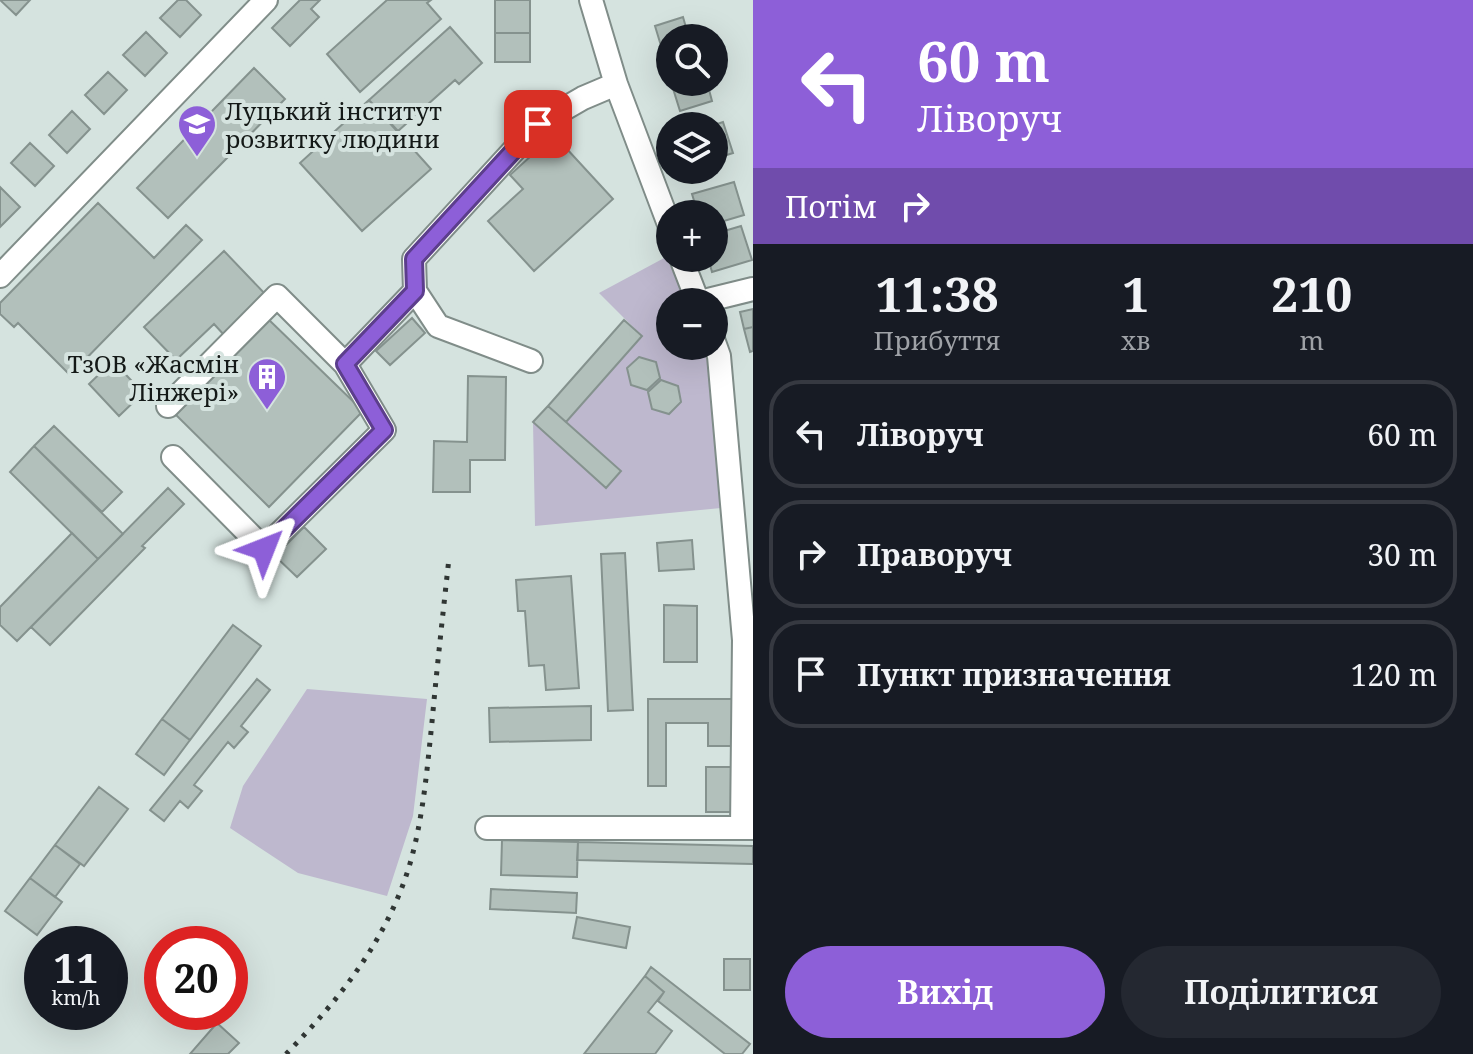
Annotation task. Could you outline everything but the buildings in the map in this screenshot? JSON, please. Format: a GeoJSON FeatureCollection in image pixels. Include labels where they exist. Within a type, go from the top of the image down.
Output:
{"type":"FeatureCollection","features":[{"type":"Feature","properties":{"kind":"street"},"geometry":{"type":"LineString","coordinates":[[0,276],[266,0]]}},
{"type":"Feature","properties":{"kind":"street"},"geometry":{"type":"LineString","coordinates":[[591,0],[616,84],[660,200]]}},
{"type":"Feature","properties":{"kind":"street"},"geometry":{"type":"LineString","coordinates":[[531,361],[438,326],[415,291],[414,259],[538,124],[583,98],[616,84]]}},
{"type":"Feature","properties":{"kind":"street"},"geometry":{"type":"LineString","coordinates":[[728,295],[753,289]]}},
{"type":"Feature","properties":{"kind":"street"},"geometry":{"type":"LineString","coordinates":[[345,364],[415,291]]}},
{"type":"Feature","properties":{"kind":"street"},"geometry":{"type":"LineString","coordinates":[[168,406],[277,296],[345,364],[384,430],[264,549],[173,457]]}},
{"type":"Feature","properties":{"kind":"street"},"geometry":{"type":"LineString","coordinates":[[487,828],[748,828],[744,640],[719,360]]}},
{"type":"Feature","properties":{"kind":"shaded area"},"geometry":{"type":"Polygon","coordinates":[[[656,262],[656,272],[673,272],[680,288],[656,288],[656,360],[711,360],[721,508],[535,526],[533,422],[606,487],[621,472],[566,422],[642,336],[599,293],[656,262]]]}},
{"type":"Feature","properties":{"kind":"shaded area"},"geometry":{"type":"Polygon","coordinates":[[[307,689],[427,699],[413,816],[387,896],[298,873],[230,828],[243,786],[307,689]]]}},
{"type":"Feature","properties":{"kind":"railway"},"geometry":{"type":"LineString","coordinates":[[286,1054],[359,968],[388,920],[409,867],[424,795],[449,558]]}},
{"type":"Feature","properties":{"kind":"place","name":"Луцький інститут розвитку людини"},"geometry":{"type":"Point","coordinates":[197,158]}},
{"type":"Feature","properties":{"kind":"place","name":"ТзОВ «Жасмін Лінжері»"},"geometry":{"type":"Point","coordinates":[267,411]}},
{"type":"Feature","properties":{"kind":"route"},"geometry":{"type":"LineString","coordinates":[[264,549],[384,430],[345,364],[415,291],[414,259],[538,124]]}}]}
